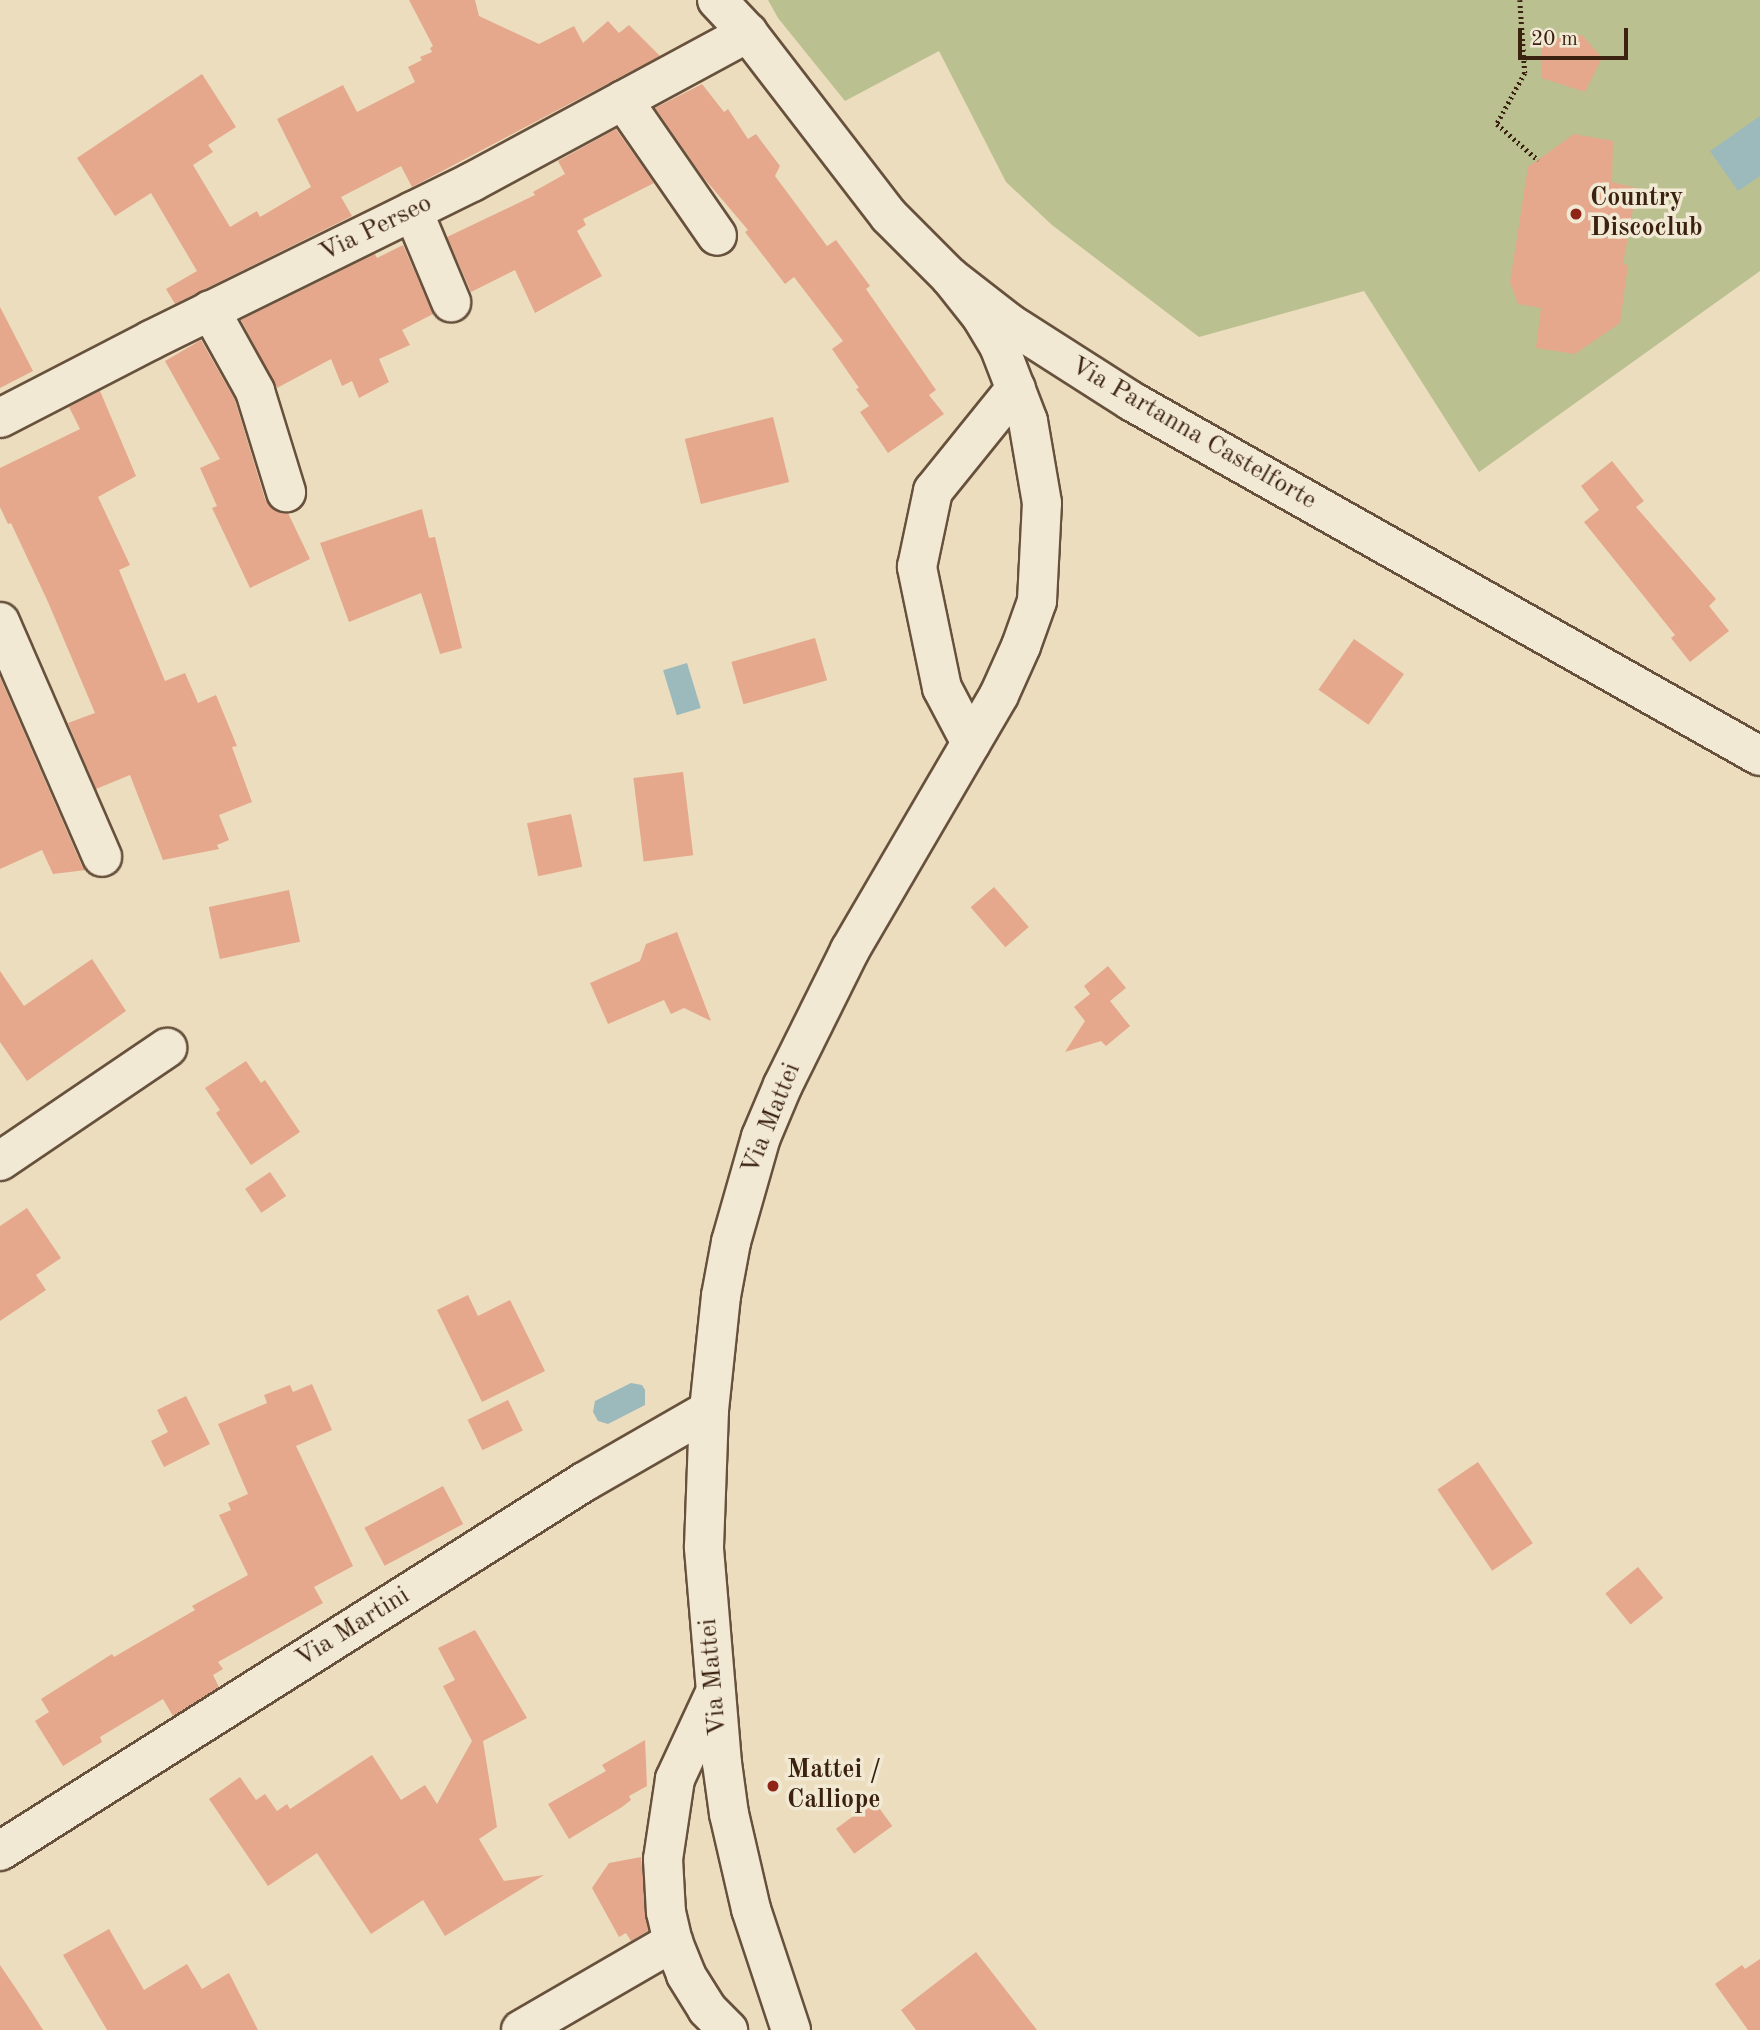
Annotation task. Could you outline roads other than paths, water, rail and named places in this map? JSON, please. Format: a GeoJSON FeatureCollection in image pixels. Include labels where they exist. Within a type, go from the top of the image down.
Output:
{"type":"FeatureCollection","features":[{"type":"Feature","properties":{"kind":"street","name":"Via Partanna Castelforte"},"geometry":{"type":"LineString","coordinates":[[717,0],[740,16],[852,172],[889,216],[950,277],[1009,323],[1131,401],[1760,756]]}},
{"type":"Feature","properties":{"kind":"street","name":"Via Perseo"},"geometry":{"type":"LineString","coordinates":[[0,418],[413,211],[623,100],[740,16]]}},
{"type":"Feature","properties":{"kind":"street"},"geometry":{"type":"LineString","coordinates":[[623,100],[717,236]]}},
{"type":"Feature","properties":{"kind":"street"},"geometry":{"type":"LineString","coordinates":[[413,211],[451,302]]}},
{"type":"Feature","properties":{"kind":"street","name":"Via Mattei"},"geometry":{"type":"LineString","coordinates":[[791,2030],[767,1964],[729,1814],[714,1695],[704,1547],[709,1410],[728,1255],[761,1137],[783,1085],[850,950],[999,695],[1037,601],[1042,503],[1037,459],[1017,388],[999,346],[981,316],[950,277]]}},
{"type":"Feature","properties":{"kind":"street"},"geometry":{"type":"LineString","coordinates":[[211,310],[255,391],[286,492]]}},
{"type":"Feature","properties":{"kind":"street"},"geometry":{"type":"LineString","coordinates":[[971,743],[942,688],[917,567],[933,491],[1017,388]]}},
{"type":"Feature","properties":{"kind":"street"},"geometry":{"type":"LineString","coordinates":[[0,622],[102,857]]}},
{"type":"Feature","properties":{"kind":"street"},"geometry":{"type":"LineString","coordinates":[[0,1161],[167,1048]]}},
{"type":"Feature","properties":{"kind":"street","name":"Via Martini"},"geometry":{"type":"LineString","coordinates":[[0,1850],[584,1482],[709,1410]]}},
{"type":"Feature","properties":{"kind":"street"},"geometry":{"type":"LineString","coordinates":[[714,1695],[675,1779],[666,1824],[663,1859],[665,1899],[673,1942],[686,1975],[707,2009],[728,2030]]}},
{"type":"Feature","properties":{"kind":"street"},"geometry":{"type":"LineString","coordinates":[[522,2030],[673,1942]]}},
{"type":"Feature","properties":{"kind":"water"},"geometry":{"type":"Polygon","coordinates":[[[1760,116],[1760,176],[1738,191],[1710,151],[1760,116]]]}},
{"type":"Feature","properties":{"kind":"water"},"geometry":{"type":"Polygon","coordinates":[[[687,663],[701,708],[677,715],[663,670],[687,663]]]}},
{"type":"Feature","properties":{"kind":"water"},"geometry":{"type":"Polygon","coordinates":[[[631,1383],[642,1385],[645,1390],[645,1405],[608,1424],[598,1421],[593,1412],[595,1401],[631,1383]]]}},
{"type":"Feature","properties":{"kind":"place","name":"Country Discoclub"},"geometry":{"type":"Point","coordinates":[1576,214]}},
{"type":"Feature","properties":{"kind":"place","name":"Mattei / Calliope"},"geometry":{"type":"Point","coordinates":[773,1786]}}]}
